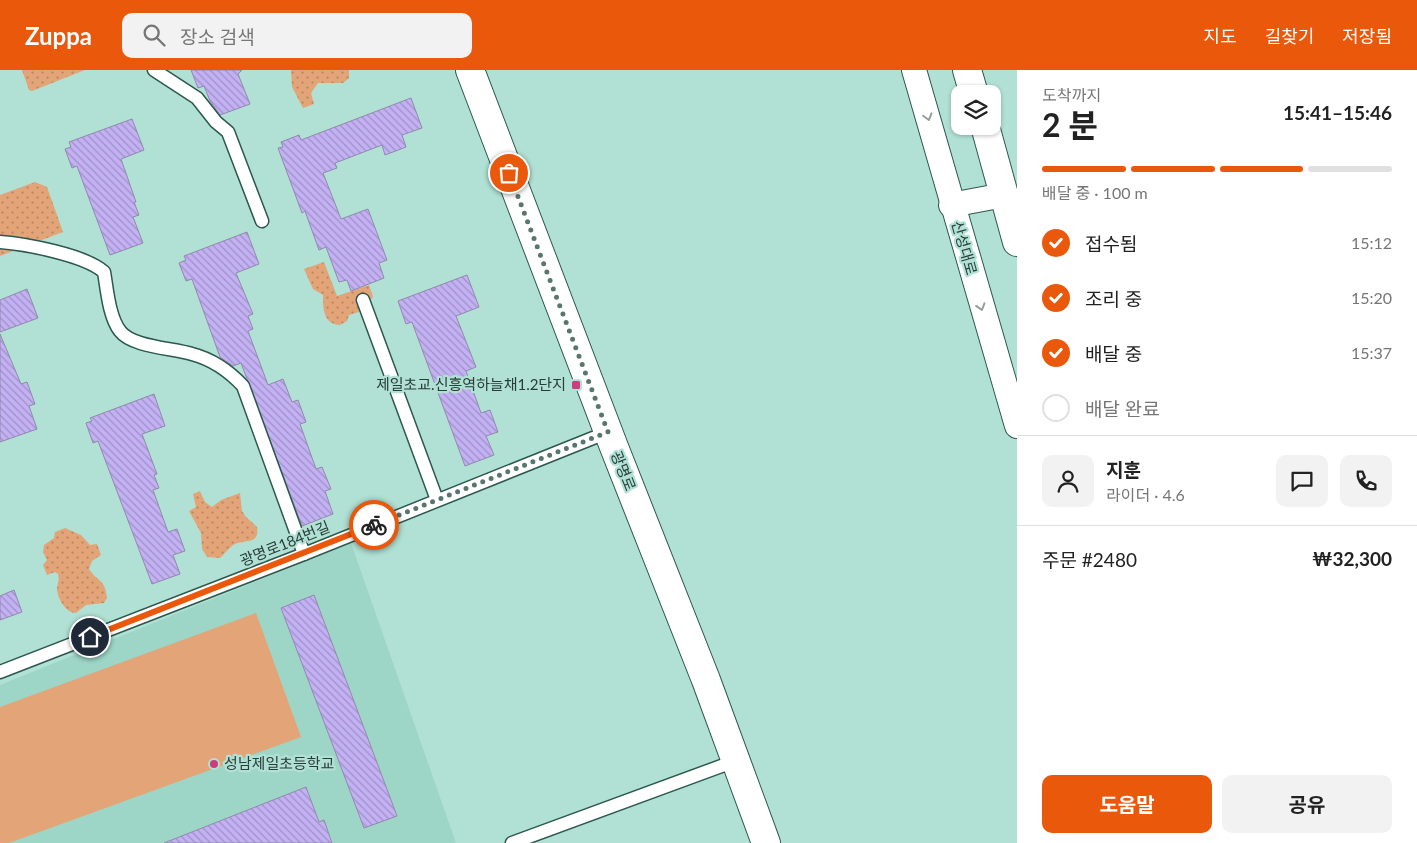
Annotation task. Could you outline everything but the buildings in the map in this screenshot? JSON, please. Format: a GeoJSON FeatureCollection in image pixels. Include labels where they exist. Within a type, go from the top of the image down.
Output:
{"type":"FeatureCollection","features":[{"type":"Feature","properties":{"kind":"main road","name":"광명로"},"geometry":{"type":"LineString","coordinates":[[470,70],[608,432],[706,680],[766,843]]}},
{"type":"Feature","properties":{"kind":"main road"},"geometry":{"type":"LineString","coordinates":[[967,70],[971,85]]}},
{"type":"Feature","properties":{"kind":"main road"},"geometry":{"type":"LineString","coordinates":[[987,135],[1017,242]]}},
{"type":"Feature","properties":{"kind":"street","name":"산성대로"},"geometry":{"type":"LineString","coordinates":[[914,70],[1017,426]]}},
{"type":"Feature","properties":{"kind":"street"},"geometry":{"type":"LineString","coordinates":[[952,205],[1004,195]]}},
{"type":"Feature","properties":{"kind":"lane"},"geometry":{"type":"LineString","coordinates":[[154,70],[197,98],[216,122],[228,132],[262,220]]}},
{"type":"Feature","properties":{"kind":"lane"},"geometry":{"type":"LineString","coordinates":[[0,242],[73,257],[99,267],[104,272],[118,330],[127,339],[194,354],[211,361],[234,376],[243,386],[304,554]]}},
{"type":"Feature","properties":{"kind":"lane"},"geometry":{"type":"LineString","coordinates":[[363,300],[436,500]]}},
{"type":"Feature","properties":{"kind":"lane","name":"광명로184번길"},"geometry":{"type":"LineString","coordinates":[[0,672],[304,554],[608,432]]}},
{"type":"Feature","properties":{"kind":"lane"},"geometry":{"type":"LineString","coordinates":[[512,843],[735,761]]}},
{"type":"Feature","properties":{"kind":"shaded area"},"geometry":{"type":"Polygon","coordinates":[[[22,70],[85,70],[32,91],[29,90],[22,70]]]}},
{"type":"Feature","properties":{"kind":"shaded area"},"geometry":{"type":"Polygon","coordinates":[[[291,70],[349,70],[349,78],[343,83],[318,83],[311,93],[314,104],[303,108],[292,87],[291,70]]]}},
{"type":"Feature","properties":{"kind":"shaded area"},"geometry":{"type":"Polygon","coordinates":[[[35,182],[47,187],[63,232],[0,256],[0,195],[35,182]]]}},
{"type":"Feature","properties":{"kind":"shaded area"},"geometry":{"type":"Polygon","coordinates":[[[324,262],[337,296],[369,285],[373,297],[362,311],[349,315],[347,321],[340,325],[330,322],[327,318],[324,310],[323,295],[313,289],[304,269],[324,262]]]}},
{"type":"Feature","properties":{"kind":"shaded area"},"geometry":{"type":"Polygon","coordinates":[[[200,491],[205,502],[212,507],[221,500],[240,493],[242,511],[257,527],[256,537],[235,544],[220,558],[207,557],[202,549],[201,533],[189,511],[196,507],[193,494],[200,491]]]}},
{"type":"Feature","properties":{"kind":"shaded area"},"geometry":{"type":"Polygon","coordinates":[[[65,528],[81,535],[90,545],[97,544],[101,555],[92,561],[89,569],[103,583],[107,598],[104,603],[86,605],[76,613],[69,611],[59,597],[57,590],[58,574],[55,572],[47,575],[43,565],[47,560],[43,552],[44,545],[54,538],[55,532],[65,528]]]}},
{"type":"Feature","properties":{"kind":"shaded area","name":"성남제일초등학교"},"geometry":{"type":"Polygon","coordinates":[[[351,543],[456,843],[0,843],[0,685],[351,543]]]}},
{"type":"Feature","properties":{"kind":"shaded area"},"geometry":{"type":"Polygon","coordinates":[[[256,613],[301,737],[9,843],[0,843],[0,707],[256,613]]]}},
{"type":"Feature","properties":{"kind":"way so far"},"geometry":{"type":"LineString","coordinates":[[374,525],[608,432],[509,173]]}},
{"type":"Feature","properties":{"kind":"place","name":"제일초교.신흥역하늘채1.2단지"},"geometry":{"type":"Point","coordinates":[576,385]}},
{"type":"Feature","properties":{"kind":"place","name":"성남제일초등학교"},"geometry":{"type":"Point","coordinates":[214,764]}},
{"type":"Feature","properties":{"kind":"route"},"geometry":{"type":"LineString","coordinates":[[90,637],[374,525]]}}]}
